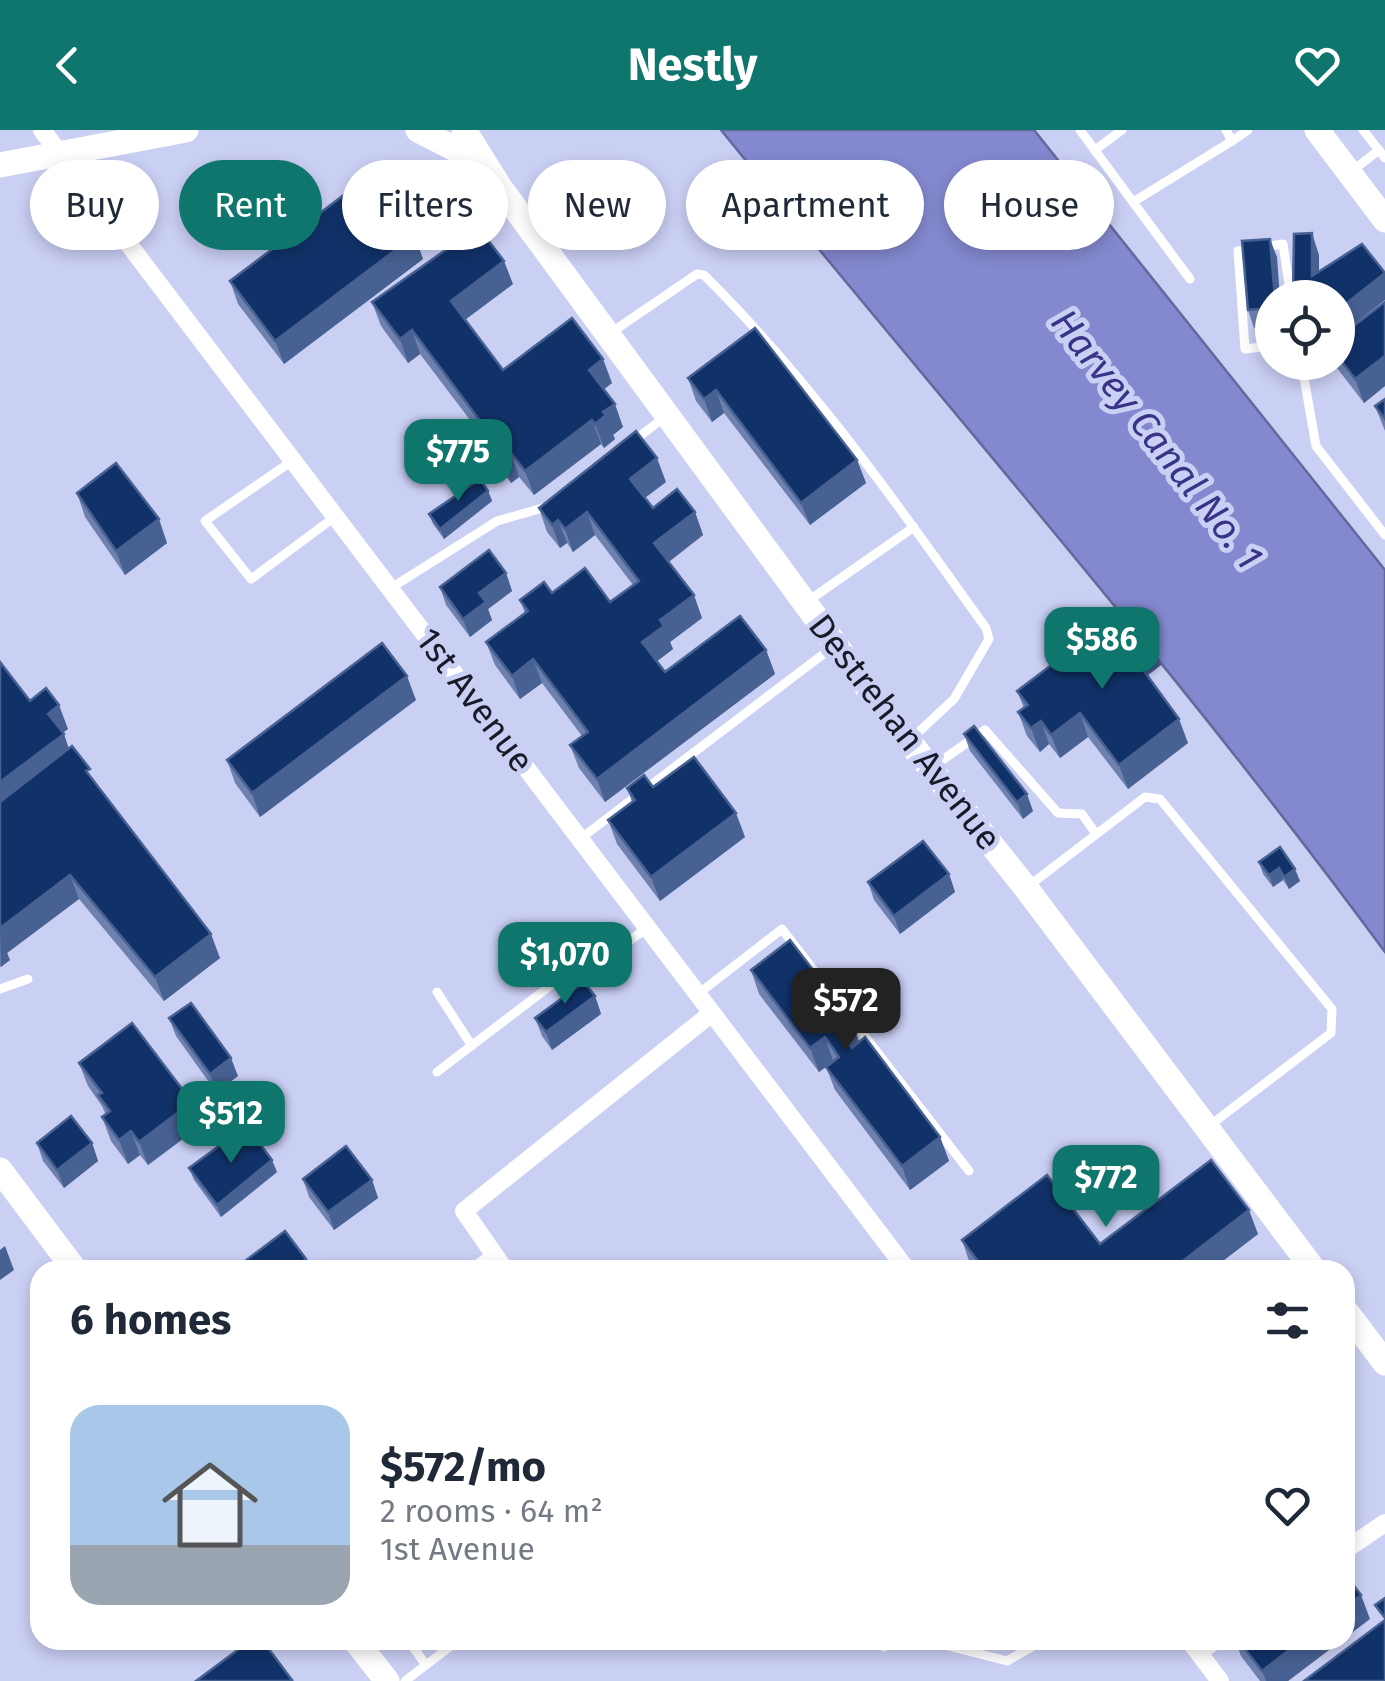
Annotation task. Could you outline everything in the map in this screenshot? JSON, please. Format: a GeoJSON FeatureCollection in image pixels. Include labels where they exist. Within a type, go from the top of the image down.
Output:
{"type":"FeatureCollection","features":[{"type":"Feature","properties":{"kind":"main road"},"geometry":{"type":"LineString","coordinates":[[0,165],[186,130]]}},
{"type":"Feature","properties":{"kind":"main road","name":"Destrehan Avenue"},"geometry":{"type":"LineString","coordinates":[[418,130],[470,160]]}},
{"type":"Feature","properties":{"kind":"main road","name":"Destrehan Avenue"},"geometry":{"type":"LineString","coordinates":[[464,130],[483,160]]}},
{"type":"Feature","properties":{"kind":"main road"},"geometry":{"type":"LineString","coordinates":[[1317,130],[1385,220]]}},
{"type":"Feature","properties":{"kind":"main road","name":"Destrehan Avenue"},"geometry":{"type":"LineString","coordinates":[[508,197],[836,644],[1306,1260]]}},
{"type":"Feature","properties":{"kind":"main road"},"geometry":{"type":"LineString","coordinates":[[0,1170],[68,1260]]}},
{"type":"Feature","properties":{"kind":"main road"},"geometry":{"type":"LineString","coordinates":[[1355,1323],[1385,1363]]}},
{"type":"Feature","properties":{"kind":"main road"},"geometry":{"type":"LineString","coordinates":[[363,1650],[386,1681]]}},
{"type":"Feature","properties":{"kind":"street","name":"1st Avenue"},"geometry":{"type":"LineString","coordinates":[[42,130],[899,1260]]}},
{"type":"Feature","properties":{"kind":"street"},"geometry":{"type":"LineString","coordinates":[[498,1260],[464,1211],[712,1013]]}},
{"type":"Feature","properties":{"kind":"street"},"geometry":{"type":"LineString","coordinates":[[1355,1543],[1385,1522]]}},
{"type":"Feature","properties":{"kind":"street"},"geometry":{"type":"LineString","coordinates":[[1197,1650],[1220,1681]]}},
{"type":"Feature","properties":{"kind":"lane"},"geometry":{"type":"LineString","coordinates":[[1080,130],[1190,279]]}},
{"type":"Feature","properties":{"kind":"lane"},"geometry":{"type":"LineString","coordinates":[[1095,150],[1122,130]]}},
{"type":"Feature","properties":{"kind":"lane"},"geometry":{"type":"LineString","coordinates":[[1226,130],[1232,140]]}},
{"type":"Feature","properties":{"kind":"lane"},"geometry":{"type":"LineString","coordinates":[[1133,202],[1248,130]]}},
{"type":"Feature","properties":{"kind":"lane"},"geometry":{"type":"LineString","coordinates":[[1350,173],[1382,154],[1362,130]]}},
{"type":"Feature","properties":{"kind":"lane"},"geometry":{"type":"LineString","coordinates":[[1255,348],[1245,349],[1238,251],[1283,244],[1289,280]]}},
{"type":"Feature","properties":{"kind":"lane"},"geometry":{"type":"LineString","coordinates":[[610,334],[697,274],[704,275],[806,382],[914,527],[986,628],[989,639],[954,699],[909,741]]}},
{"type":"Feature","properties":{"kind":"lane"},"geometry":{"type":"LineString","coordinates":[[1304,380],[1316,446],[1385,535]]}},
{"type":"Feature","properties":{"kind":"lane"},"geometry":{"type":"LineString","coordinates":[[622,450],[668,414]]}},
{"type":"Feature","properties":{"kind":"lane"},"geometry":{"type":"LineString","coordinates":[[294,460],[205,521],[251,579],[336,516]]}},
{"type":"Feature","properties":{"kind":"lane"},"geometry":{"type":"LineString","coordinates":[[390,588],[496,521],[544,508],[560,496]]}},
{"type":"Feature","properties":{"kind":"lane"},"geometry":{"type":"LineString","coordinates":[[806,603],[914,527]]}},
{"type":"Feature","properties":{"kind":"lane"},"geometry":{"type":"LineString","coordinates":[[580,839],[836,644]]}},
{"type":"Feature","properties":{"kind":"lane"},"geometry":{"type":"LineString","coordinates":[[931,768],[970,736],[985,730],[1058,813],[1082,814],[1096,834]]}},
{"type":"Feature","properties":{"kind":"lane"},"geometry":{"type":"LineString","coordinates":[[1026,888],[1145,796],[1160,799],[1332,1010],[1331,1034],[1207,1128]]}},
{"type":"Feature","properties":{"kind":"lane"},"geometry":{"type":"LineString","coordinates":[[437,1072],[563,976],[589,970],[647,928]]}},
{"type":"Feature","properties":{"kind":"lane"},"geometry":{"type":"LineString","coordinates":[[698,994],[782,929],[969,1172]]}},
{"type":"Feature","properties":{"kind":"lane"},"geometry":{"type":"LineString","coordinates":[[0,989],[28,979]]}},
{"type":"Feature","properties":{"kind":"lane"},"geometry":{"type":"LineString","coordinates":[[437,992],[472,1046]]}},
{"type":"Feature","properties":{"kind":"lane"},"geometry":{"type":"LineString","coordinates":[[415,1650],[426,1665]]}},
{"type":"Feature","properties":{"kind":"lane"},"geometry":{"type":"LineString","coordinates":[[404,1681],[446,1650]]}},
{"type":"Feature","properties":{"kind":"lane"},"geometry":{"type":"LineString","coordinates":[[964,1650],[1007,1661],[1026,1650]]}},
{"type":"Feature","properties":{"kind":"water","name":"Harvey Canal No. 1"},"geometry":{"type":"Polygon","coordinates":[[[721,130],[1034,130],[1058,160],[944,160],[944,250],[1114,250],[1114,230],[1385,570],[1385,952],[1142,639],[820,250],[924,250],[924,160],[746,160],[721,130]]]}},
{"type":"Feature","properties":{"kind":"building"},"geometry":{"type":"Polygon","coordinates":[[[342,196],[342,250],[395,250],[275,341],[230,281],[271,250],[322,250],[322,212],[342,196]]]}},
{"type":"Feature","properties":{"kind":"building"},"geometry":{"type":"Polygon","coordinates":[[[1312,233],[1312,276],[1362,244],[1385,273],[1355,297],[1355,280],[1293,280],[1294,234],[1312,233]]]}},
{"type":"Feature","properties":{"kind":"building"},"geometry":{"type":"Polygon","coordinates":[[[1270,239],[1273,280],[1255,280],[1255,309],[1248,310],[1242,241],[1270,239]]]}},
{"type":"Feature","properties":{"kind":"building"},"geometry":{"type":"Polygon","coordinates":[[[445,250],[496,250],[504,261],[451,301],[503,370],[572,318],[603,359],[589,370],[615,404],[595,424],[592,420],[525,471],[511,453],[502,459],[493,448],[498,445],[412,330],[400,339],[372,302],[445,250]]]}},
{"type":"Feature","properties":{"kind":"building"},"geometry":{"type":"Polygon","coordinates":[[[1385,302],[1385,356],[1355,379],[1355,325],[1385,302]]]}},
{"type":"Feature","properties":{"kind":"building"},"geometry":{"type":"Polygon","coordinates":[[[755,328],[857,460],[801,503],[716,390],[704,399],[688,378],[755,328]]]}},
{"type":"Feature","properties":{"kind":"building"},"geometry":{"type":"Polygon","coordinates":[[[1385,399],[1385,419],[1375,406],[1385,399]]]}},
{"type":"Feature","properties":{"kind":"building"},"geometry":{"type":"Polygon","coordinates":[[[636,431],[657,458],[630,479],[653,508],[677,489],[695,512],[654,543],[694,595],[660,620],[664,626],[642,642],[665,672],[740,616],[766,650],[597,779],[570,745],[588,732],[533,659],[512,676],[486,642],[528,611],[520,600],[544,582],[552,593],[585,568],[610,602],[639,581],[587,512],[565,529],[558,520],[552,525],[539,508],[636,431]]]}},
{"type":"Feature","properties":{"kind":"building"},"geometry":{"type":"Polygon","coordinates":[[[116,463],[159,519],[116,551],[77,493],[116,463]]]}},
{"type":"Feature","properties":{"kind":"building"},"geometry":{"type":"Polygon","coordinates":[[[480,479],[488,491],[440,529],[429,514],[480,479]]]}},
{"type":"Feature","properties":{"kind":"building"},"geometry":{"type":"Polygon","coordinates":[[[489,550],[506,573],[479,593],[486,602],[463,619],[440,587],[489,550]]]}},
{"type":"Feature","properties":{"kind":"building"},"geometry":{"type":"Polygon","coordinates":[[[1135,619],[1152,642],[1133,656],[1179,719],[1119,765],[1080,713],[1051,735],[1041,721],[1031,728],[1018,712],[1028,705],[1017,691],[1107,623],[1115,634],[1135,619]]]}},
{"type":"Feature","properties":{"kind":"building"},"geometry":{"type":"Polygon","coordinates":[[[382,643],[407,676],[252,793],[227,760],[382,643]]]}},
{"type":"Feature","properties":{"kind":"building"},"geometry":{"type":"Polygon","coordinates":[[[0,662],[30,701],[46,688],[59,705],[48,714],[64,734],[0,782],[0,662]]]}},
{"type":"Feature","properties":{"kind":"building"},"geometry":{"type":"Polygon","coordinates":[[[974,726],[1027,794],[1017,802],[964,734],[974,726]]]}},
{"type":"Feature","properties":{"kind":"building"},"geometry":{"type":"Polygon","coordinates":[[[72,746],[90,769],[86,771],[211,934],[155,977],[70,875],[0,928],[0,802],[72,746]]]}},
{"type":"Feature","properties":{"kind":"building"},"geometry":{"type":"Polygon","coordinates":[[[694,757],[736,813],[651,877],[608,820],[635,800],[627,788],[644,775],[653,787],[694,757]]]}},
{"type":"Feature","properties":{"kind":"building"},"geometry":{"type":"Polygon","coordinates":[[[923,841],[949,874],[894,916],[868,882],[923,841]]]}},
{"type":"Feature","properties":{"kind":"building"},"geometry":{"type":"Polygon","coordinates":[[[1280,847],[1295,869],[1284,877],[1279,868],[1269,875],[1259,862],[1280,847]]]}},
{"type":"Feature","properties":{"kind":"building"},"geometry":{"type":"Polygon","coordinates":[[[790,940],[850,1018],[837,1028],[852,1048],[865,1037],[940,1137],[902,1166],[826,1067],[839,1057],[825,1037],[810,1048],[751,970],[790,940]]]}},
{"type":"Feature","properties":{"kind":"building"},"geometry":{"type":"Polygon","coordinates":[[[584,982],[595,996],[546,1032],[535,1018],[584,982]]]}},
{"type":"Feature","properties":{"kind":"building"},"geometry":{"type":"Polygon","coordinates":[[[191,1003],[231,1058],[210,1074],[169,1018],[191,1003]]]}},
{"type":"Feature","properties":{"kind":"building"},"geometry":{"type":"Polygon","coordinates":[[[132,1023],[192,1102],[139,1142],[131,1131],[119,1140],[102,1117],[110,1111],[98,1095],[102,1093],[79,1063],[132,1023]]]}},
{"type":"Feature","properties":{"kind":"building"},"geometry":{"type":"Polygon","coordinates":[[[71,1116],[92,1143],[57,1170],[37,1143],[71,1116]]]}},
{"type":"Feature","properties":{"kind":"building"},"geometry":{"type":"Polygon","coordinates":[[[249,1129],[272,1160],[217,1205],[189,1168],[249,1129]]]}},
{"type":"Feature","properties":{"kind":"building"},"geometry":{"type":"Polygon","coordinates":[[[346,1146],[372,1180],[328,1212],[303,1179],[346,1146]]]}},
{"type":"Feature","properties":{"kind":"building"},"geometry":{"type":"Polygon","coordinates":[[[1211,1160],[1249,1210],[1184,1260],[977,1260],[962,1240],[1047,1175],[1100,1244],[1211,1160]]]}},
{"type":"Feature","properties":{"kind":"building"},"geometry":{"type":"Polygon","coordinates":[[[285,1231],[306,1259],[305,1260],[246,1260],[285,1231]]]}},
{"type":"Feature","properties":{"kind":"building"},"geometry":{"type":"Polygon","coordinates":[[[1385,1598],[1385,1618],[1375,1605],[1385,1598]]]}},
{"type":"Feature","properties":{"kind":"building"},"geometry":{"type":"Polygon","coordinates":[[[1385,1620],[1385,1681],[1304,1681],[1345,1650],[1355,1650],[1355,1643],[1385,1620]]]}},
{"type":"Feature","properties":{"kind":"building"},"geometry":{"type":"Polygon","coordinates":[[[238,1650],[270,1650],[292,1680],[290,1681],[196,1681],[238,1650]]]}},
{"type":"Feature","properties":{"kind":"building"},"geometry":{"type":"Polygon","coordinates":[[[1246,1650],[1289,1650],[1262,1671],[1246,1650]]]}}]}
